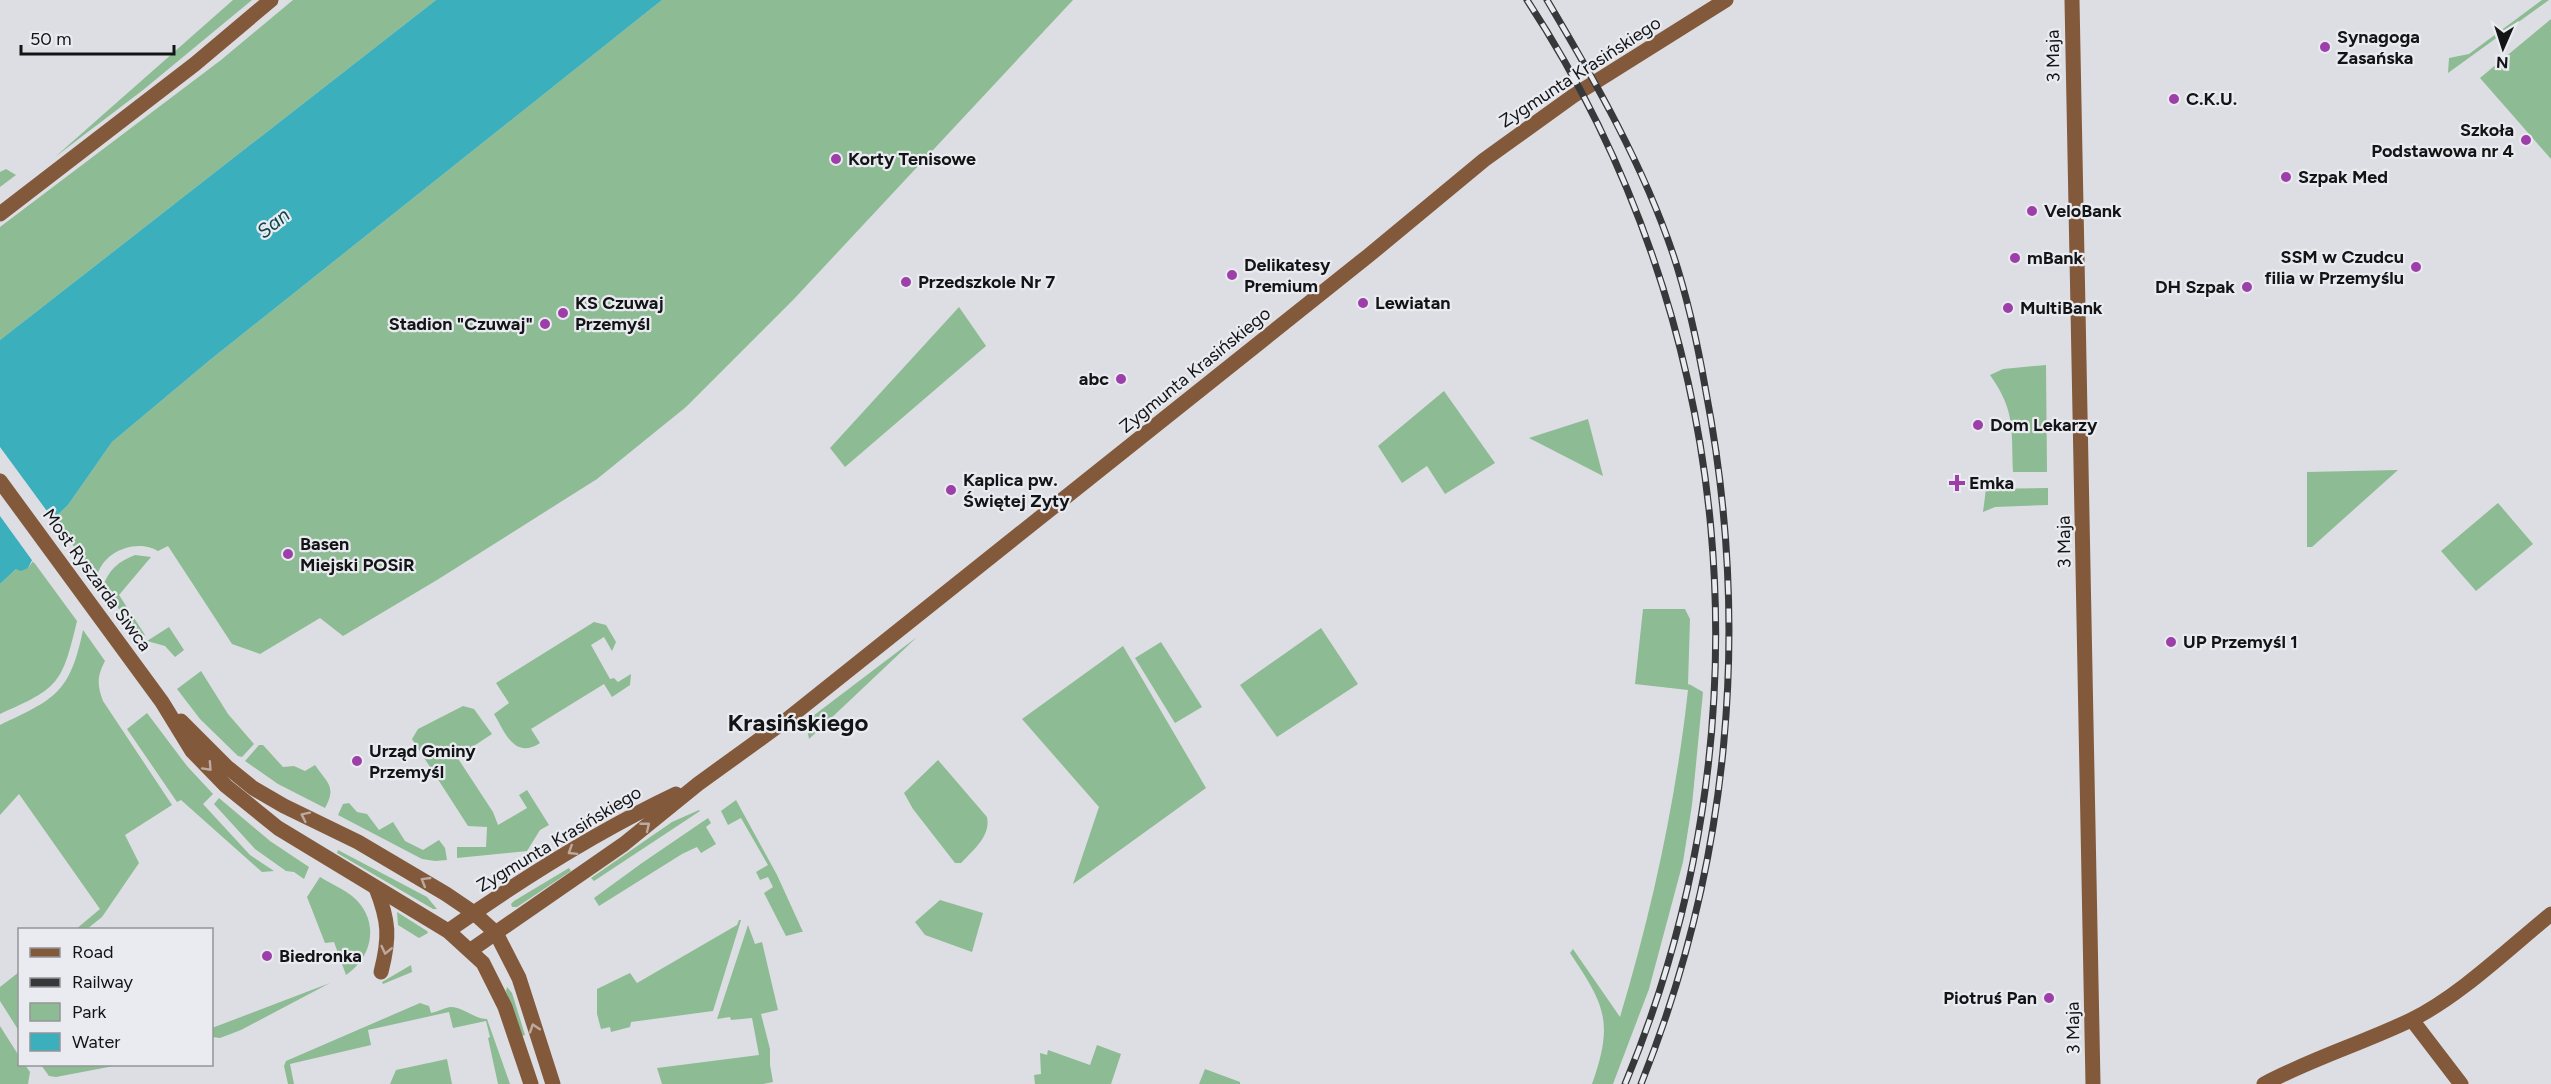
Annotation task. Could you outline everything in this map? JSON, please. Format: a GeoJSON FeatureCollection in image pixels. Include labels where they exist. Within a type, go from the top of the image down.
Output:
{"type":"FeatureCollection","features":[{"type":"Feature","properties":{"kind":"street"},"geometry":{"type":"LineString","coordinates":[[0,214],[195,64],[271,0]]}},
{"type":"Feature","properties":{"kind":"street","name":"Zygmunta Krasińskiego"},"geometry":{"type":"LineString","coordinates":[[471,950],[624,844],[698,784],[743,753],[822,692],[1368,256],[1484,160],[1573,96],[1726,0]]}},
{"type":"Feature","properties":{"kind":"street","name":"3 Maja"},"geometry":{"type":"LineString","coordinates":[[2072,0],[2093,1084]]}},
{"type":"Feature","properties":{"kind":"street","name":"Most Ryszarda Siwca"},"geometry":{"type":"LineString","coordinates":[[0,481],[162,702]]}},
{"type":"Feature","properties":{"kind":"street"},"geometry":{"type":"LineString","coordinates":[[162,702],[192,751],[247,804],[278,828],[448,931],[471,950],[483,963],[505,1007],[531,1084]]}},
{"type":"Feature","properties":{"kind":"street"},"geometry":{"type":"LineString","coordinates":[[162,702],[227,767],[253,788],[284,806],[358,842],[474,913],[496,933],[519,978],[553,1084]]}},
{"type":"Feature","properties":{"kind":"street","name":"Zygmunta Krasińskiego"},"geometry":{"type":"LineString","coordinates":[[448,931],[627,817],[698,784]]}},
{"type":"Feature","properties":{"kind":"street"},"geometry":{"type":"LineString","coordinates":[[376,888],[386,912],[388,930],[381,972]]}},
{"type":"Feature","properties":{"kind":"street"},"geometry":{"type":"LineString","coordinates":[[2264,1084],[2297,1066],[2412,1020],[2438,1004],[2551,914]]}},
{"type":"Feature","properties":{"kind":"street"},"geometry":{"type":"LineString","coordinates":[[2412,1020],[2461,1084]]}},
{"type":"Feature","properties":{"kind":"green space"},"geometry":{"type":"Polygon","coordinates":[[[233,0],[252,0],[143,90],[55,157],[233,0]]]}},
{"type":"Feature","properties":{"kind":"green space"},"geometry":{"type":"Polygon","coordinates":[[[293,0],[436,0],[0,340],[0,227],[221,60],[293,0]]]}},
{"type":"Feature","properties":{"kind":"green space","name":"KS Czuwaj Przemyśl"},"geometry":{"type":"Polygon","coordinates":[[[662,0],[1073,0],[794,299],[686,407],[597,479],[343,636],[320,618],[260,654],[232,644],[168,546],[158,551],[140,546],[121,549],[106,560],[97,577],[53,519],[68,505],[112,442],[210,360],[662,0]]]}},
{"type":"Feature","properties":{"kind":"green space"},"geometry":{"type":"Polygon","coordinates":[[[2542,0],[2549,0],[2448,73],[2449,58],[2469,54],[2542,0]]]}},
{"type":"Feature","properties":{"kind":"green space"},"geometry":{"type":"Polygon","coordinates":[[[2551,19],[2551,159],[2480,78],[2551,19]]]}},
{"type":"Feature","properties":{"kind":"green space"},"geometry":{"type":"Polygon","coordinates":[[[6,169],[16,175],[0,187],[0,172],[6,169]]]}},
{"type":"Feature","properties":{"kind":"green space"},"geometry":{"type":"Polygon","coordinates":[[[959,307],[986,346],[845,467],[830,448],[959,307]]]}},
{"type":"Feature","properties":{"kind":"green space"},"geometry":{"type":"Polygon","coordinates":[[[2046,365],[2047,472],[2013,472],[2012,432],[2008,411],[1990,375],[2003,369],[2046,365]]]}},
{"type":"Feature","properties":{"kind":"green space"},"geometry":{"type":"Polygon","coordinates":[[[1444,391],[1495,463],[1445,494],[1427,466],[1402,483],[1378,446],[1444,391]]]}},
{"type":"Feature","properties":{"kind":"green space"},"geometry":{"type":"Polygon","coordinates":[[[1588,419],[1603,476],[1529,438],[1588,419]]]}},
{"type":"Feature","properties":{"kind":"green space"},"geometry":{"type":"Polygon","coordinates":[[[2398,470],[2312,547],[2307,547],[2307,472],[2398,470]]]}},
{"type":"Feature","properties":{"kind":"green space"},"geometry":{"type":"Polygon","coordinates":[[[2048,488],[2048,505],[1995,507],[1983,512],[1986,489],[2048,488]]]}},
{"type":"Feature","properties":{"kind":"green space"},"geometry":{"type":"Polygon","coordinates":[[[2498,503],[2533,544],[2476,591],[2441,551],[2498,503]]]}},
{"type":"Feature","properties":{"kind":"green space"},"geometry":{"type":"Polygon","coordinates":[[[135,555],[151,557],[119,595],[145,635],[140,638],[103,587],[115,567],[135,555]]]}},
{"type":"Feature","properties":{"kind":"green space"},"geometry":{"type":"Polygon","coordinates":[[[33,561],[77,621],[67,658],[55,681],[35,697],[0,714],[0,584],[16,569],[28,568],[33,561]]]}},
{"type":"Feature","properties":{"kind":"green space"},"geometry":{"type":"Polygon","coordinates":[[[1643,609],[1685,609],[1690,619],[1688,685],[1703,692],[1692,805],[1683,862],[1649,989],[1613,1084],[1592,1084],[1603,1045],[1602,1015],[1591,987],[1570,953],[1573,949],[1620,1017],[1662,855],[1677,773],[1688,690],[1635,684],[1643,609]]]}},
{"type":"Feature","properties":{"kind":"green space"},"geometry":{"type":"Polygon","coordinates":[[[594,622],[606,625],[616,642],[612,651],[604,637],[591,645],[610,679],[614,678],[618,682],[631,674],[630,685],[612,697],[604,684],[531,729],[540,743],[531,747],[517,746],[511,742],[494,714],[509,703],[496,683],[594,622]]]}},
{"type":"Feature","properties":{"kind":"green space"},"geometry":{"type":"Polygon","coordinates":[[[169,627],[184,650],[175,657],[165,646],[147,641],[169,627]]]}},
{"type":"Feature","properties":{"kind":"green space"},"geometry":{"type":"Polygon","coordinates":[[[1321,628],[1358,684],[1277,737],[1240,685],[1321,628]]]}},
{"type":"Feature","properties":{"kind":"green space"},"geometry":{"type":"Polygon","coordinates":[[[83,630],[105,661],[100,671],[99,681],[103,701],[172,805],[125,835],[139,863],[102,917],[88,928],[77,928],[100,909],[19,794],[0,815],[0,725],[34,708],[57,691],[66,681],[78,651],[83,630]]]}},
{"type":"Feature","properties":{"kind":"green space"},"geometry":{"type":"Polygon","coordinates":[[[917,637],[809,739],[807,728],[813,716],[917,637]]]}},
{"type":"Feature","properties":{"kind":"green space"},"geometry":{"type":"Polygon","coordinates":[[[1161,642],[1202,707],[1175,723],[1135,658],[1161,642]]]}},
{"type":"Feature","properties":{"kind":"green space"},"geometry":{"type":"Polygon","coordinates":[[[1123,646],[1206,788],[1073,884],[1099,807],[1022,719],[1123,646]]]}},
{"type":"Feature","properties":{"kind":"green space"},"geometry":{"type":"Polygon","coordinates":[[[201,671],[228,714],[254,744],[242,757],[238,756],[200,719],[177,689],[201,671]]]}},
{"type":"Feature","properties":{"kind":"green space"},"geometry":{"type":"Polygon","coordinates":[[[463,706],[474,709],[492,734],[457,757],[493,812],[498,825],[527,808],[519,795],[527,790],[549,825],[540,830],[527,851],[457,858],[457,847],[486,847],[487,827],[468,826],[412,739],[418,729],[463,706]]]}},
{"type":"Feature","properties":{"kind":"green space"},"geometry":{"type":"Polygon","coordinates":[[[147,713],[187,766],[213,794],[203,804],[250,855],[274,871],[262,872],[181,800],[177,802],[127,729],[147,713]]]}},
{"type":"Feature","properties":{"kind":"green space"},"geometry":{"type":"Polygon","coordinates":[[[259,745],[263,745],[283,767],[294,766],[305,771],[315,765],[330,789],[329,801],[325,808],[278,784],[245,761],[259,745]]]}},
{"type":"Feature","properties":{"kind":"green space"},"geometry":{"type":"Polygon","coordinates":[[[938,760],[987,817],[988,824],[984,836],[961,863],[955,863],[913,809],[904,793],[938,760]]]}},
{"type":"Feature","properties":{"kind":"green space"},"geometry":{"type":"Polygon","coordinates":[[[219,798],[270,841],[309,867],[304,879],[294,872],[286,871],[255,849],[214,804],[219,798]]]}},
{"type":"Feature","properties":{"kind":"green space"},"geometry":{"type":"Polygon","coordinates":[[[736,800],[777,875],[803,932],[786,936],[764,893],[773,887],[768,877],[760,880],[756,872],[768,865],[741,818],[728,825],[721,811],[736,800]]]}},
{"type":"Feature","properties":{"kind":"green space"},"geometry":{"type":"Polygon","coordinates":[[[349,803],[357,812],[367,814],[379,830],[393,822],[405,841],[423,850],[439,840],[445,848],[447,860],[422,859],[338,815],[343,804],[349,803]]]}},
{"type":"Feature","properties":{"kind":"green space"},"geometry":{"type":"Polygon","coordinates":[[[699,810],[594,881],[591,878],[672,822],[699,810]]]}},
{"type":"Feature","properties":{"kind":"green space"},"geometry":{"type":"Polygon","coordinates":[[[708,818],[711,823],[706,827],[716,844],[701,853],[697,847],[682,854],[599,906],[594,898],[708,818]]]}},
{"type":"Feature","properties":{"kind":"green space"},"geometry":{"type":"Polygon","coordinates":[[[338,850],[427,897],[437,909],[433,909],[337,853],[338,850]]]}},
{"type":"Feature","properties":{"kind":"green space"},"geometry":{"type":"Polygon","coordinates":[[[569,868],[571,871],[517,907],[512,907],[511,904],[514,901],[569,868]]]}},
{"type":"Feature","properties":{"kind":"green space"},"geometry":{"type":"Polygon","coordinates":[[[320,877],[347,892],[356,900],[366,913],[369,923],[370,933],[366,952],[361,961],[346,975],[334,942],[325,943],[307,897],[320,877]]]}},
{"type":"Feature","properties":{"kind":"green space"},"geometry":{"type":"Polygon","coordinates":[[[940,900],[983,913],[972,952],[925,935],[915,922],[940,900]]]}},
{"type":"Feature","properties":{"kind":"green space"},"geometry":{"type":"Polygon","coordinates":[[[397,912],[428,933],[419,938],[398,925],[397,912]]]}},
{"type":"Feature","properties":{"kind":"green space"},"geometry":{"type":"Polygon","coordinates":[[[741,920],[713,1011],[631,1022],[630,1027],[611,1032],[610,1027],[601,1029],[597,1014],[597,989],[630,973],[637,983],[737,925],[741,920]]]}},
{"type":"Feature","properties":{"kind":"green space"},"geometry":{"type":"Polygon","coordinates":[[[748,925],[755,944],[762,942],[778,1010],[761,1014],[770,1049],[773,1082],[763,1084],[662,1084],[657,1068],[759,1055],[752,1018],[717,1019],[748,925]]]}},
{"type":"Feature","properties":{"kind":"green space"},"geometry":{"type":"Polygon","coordinates":[[[411,965],[412,972],[383,984],[382,982],[411,965]]]}},
{"type":"Feature","properties":{"kind":"green space"},"geometry":{"type":"Polygon","coordinates":[[[18,973],[18,1029],[0,1001],[0,987],[18,973]]]}},
{"type":"Feature","properties":{"kind":"green space"},"geometry":{"type":"Polygon","coordinates":[[[330,983],[241,1030],[220,1038],[213,1037],[213,1028],[330,983]]]}},
{"type":"Feature","properties":{"kind":"green space"},"geometry":{"type":"Polygon","coordinates":[[[507,987],[512,993],[525,1035],[522,1036],[506,991],[507,987]]]}},
{"type":"Feature","properties":{"kind":"green space"},"geometry":{"type":"Polygon","coordinates":[[[420,1003],[429,1006],[431,1013],[450,1007],[487,1019],[510,1084],[498,1084],[486,1021],[453,1028],[449,1012],[368,1030],[371,1045],[290,1064],[294,1084],[288,1084],[284,1066],[286,1061],[420,1003]]]}},
{"type":"Feature","properties":{"kind":"green space"},"geometry":{"type":"Polygon","coordinates":[[[0,1026],[18,1054],[18,1066],[26,1066],[30,1072],[28,1084],[0,1084],[0,1026]]]}},
{"type":"Feature","properties":{"kind":"green space"},"geometry":{"type":"Polygon","coordinates":[[[1097,1045],[1121,1054],[1111,1084],[1035,1084],[1034,1075],[1041,1074],[1040,1053],[1047,1055],[1048,1050],[1090,1065],[1097,1045]]]}},
{"type":"Feature","properties":{"kind":"green space"},"geometry":{"type":"Polygon","coordinates":[[[447,1059],[452,1084],[390,1084],[396,1070],[447,1059]]]}},
{"type":"Feature","properties":{"kind":"green space"},"geometry":{"type":"Polygon","coordinates":[[[42,1066],[114,1066],[56,1077],[49,1076],[42,1066]]]}},
{"type":"Feature","properties":{"kind":"green space"},"geometry":{"type":"Polygon","coordinates":[[[1205,1069],[1240,1082],[1240,1084],[1199,1084],[1205,1069]]]}},
{"type":"Feature","properties":{"kind":"water","name":"San"},"geometry":{"type":"Polygon","coordinates":[[[436,0],[662,0],[210,360],[112,442],[68,505],[53,519],[28,568],[21,571],[16,569],[0,584],[0,340],[436,0]]]}},
{"type":"Feature","properties":{"kind":"pier"},"geometry":{"type":"Polygon","coordinates":[[[0,447],[55,522],[34,563],[0,516],[0,447]]]}},
{"type":"Feature","properties":{"kind":"railway"},"geometry":{"type":"LineString","coordinates":[[1527,0],[1598,124],[1652,255],[1690,391],[1711,530],[1715,670],[1702,810],[1672,949],[1625,1084]]}},
{"type":"Feature","properties":{"kind":"railway"},"geometry":{"type":"LineString","coordinates":[[1547,0],[1583,61],[1633,156],[1673,254],[1696,340],[1720,480],[1727,568],[1729,656],[1724,743],[1713,830],[1695,916],[1671,1000],[1641,1084]]}},
{"type":"Feature","properties":{"kind":"place","name":"Synagoga Zasańska"},"geometry":{"type":"Point","coordinates":[2325,47]}},
{"type":"Feature","properties":{"kind":"place","name":"C.K.U."},"geometry":{"type":"Point","coordinates":[2174,99]}},
{"type":"Feature","properties":{"kind":"place","name":"Szkoła Podstawowa nr 4"},"geometry":{"type":"Point","coordinates":[2526,140]}},
{"type":"Feature","properties":{"kind":"place","name":"Korty Tenisowe"},"geometry":{"type":"Point","coordinates":[836,159]}},
{"type":"Feature","properties":{"kind":"place","name":"Szpak Med"},"geometry":{"type":"Point","coordinates":[2286,177]}},
{"type":"Feature","properties":{"kind":"place","name":"VeloBank"},"geometry":{"type":"Point","coordinates":[2032,211]}},
{"type":"Feature","properties":{"kind":"place","name":"mBank"},"geometry":{"type":"Point","coordinates":[2015,258]}},
{"type":"Feature","properties":{"kind":"place","name":"SSM w Czudcu filia w Przemyślu"},"geometry":{"type":"Point","coordinates":[2416,267]}},
{"type":"Feature","properties":{"kind":"place","name":"Delikatesy Premium"},"geometry":{"type":"Point","coordinates":[1232,275]}},
{"type":"Feature","properties":{"kind":"place","name":"Przedszkole Nr 7"},"geometry":{"type":"Point","coordinates":[906,282]}},
{"type":"Feature","properties":{"kind":"place","name":"DH Szpak"},"geometry":{"type":"Point","coordinates":[2247,287]}},
{"type":"Feature","properties":{"kind":"place","name":"Lewiatan"},"geometry":{"type":"Point","coordinates":[1363,303]}},
{"type":"Feature","properties":{"kind":"place","name":"MultiBank"},"geometry":{"type":"Point","coordinates":[2008,308]}},
{"type":"Feature","properties":{"kind":"place","name":"KS Czuwaj Przemyśl"},"geometry":{"type":"Point","coordinates":[563,313]}},
{"type":"Feature","properties":{"kind":"place","name":"Stadion \"Czuwaj\""},"geometry":{"type":"Point","coordinates":[545,324]}},
{"type":"Feature","properties":{"kind":"place","name":"abc"},"geometry":{"type":"Point","coordinates":[1121,379]}},
{"type":"Feature","properties":{"kind":"place","name":"Dom Lekarzy"},"geometry":{"type":"Point","coordinates":[1978,425]}},
{"type":"Feature","properties":{"kind":"place","name":"Emka"},"geometry":{"type":"Point","coordinates":[1957,483]}},
{"type":"Feature","properties":{"kind":"place","name":"Kaplica pw. Świętej Zyty"},"geometry":{"type":"Point","coordinates":[951,490]}},
{"type":"Feature","properties":{"kind":"place","name":"Basen Miejski POSiR"},"geometry":{"type":"Point","coordinates":[288,554]}},
{"type":"Feature","properties":{"kind":"place","name":"UP Przemyśl 1"},"geometry":{"type":"Point","coordinates":[2171,642]}},
{"type":"Feature","properties":{"kind":"place","name":"Urząd Gminy Przemyśl"},"geometry":{"type":"Point","coordinates":[357,761]}},
{"type":"Feature","properties":{"kind":"place","name":"Biedronka"},"geometry":{"type":"Point","coordinates":[267,956]}},
{"type":"Feature","properties":{"kind":"place","name":"Piotruś Pan"},"geometry":{"type":"Point","coordinates":[2049,998]}},
{"type":"Feature","properties":{"kind":"district","name":"Krasińskiego"},"geometry":{"type":"Point","coordinates":[798,722]}}]}
